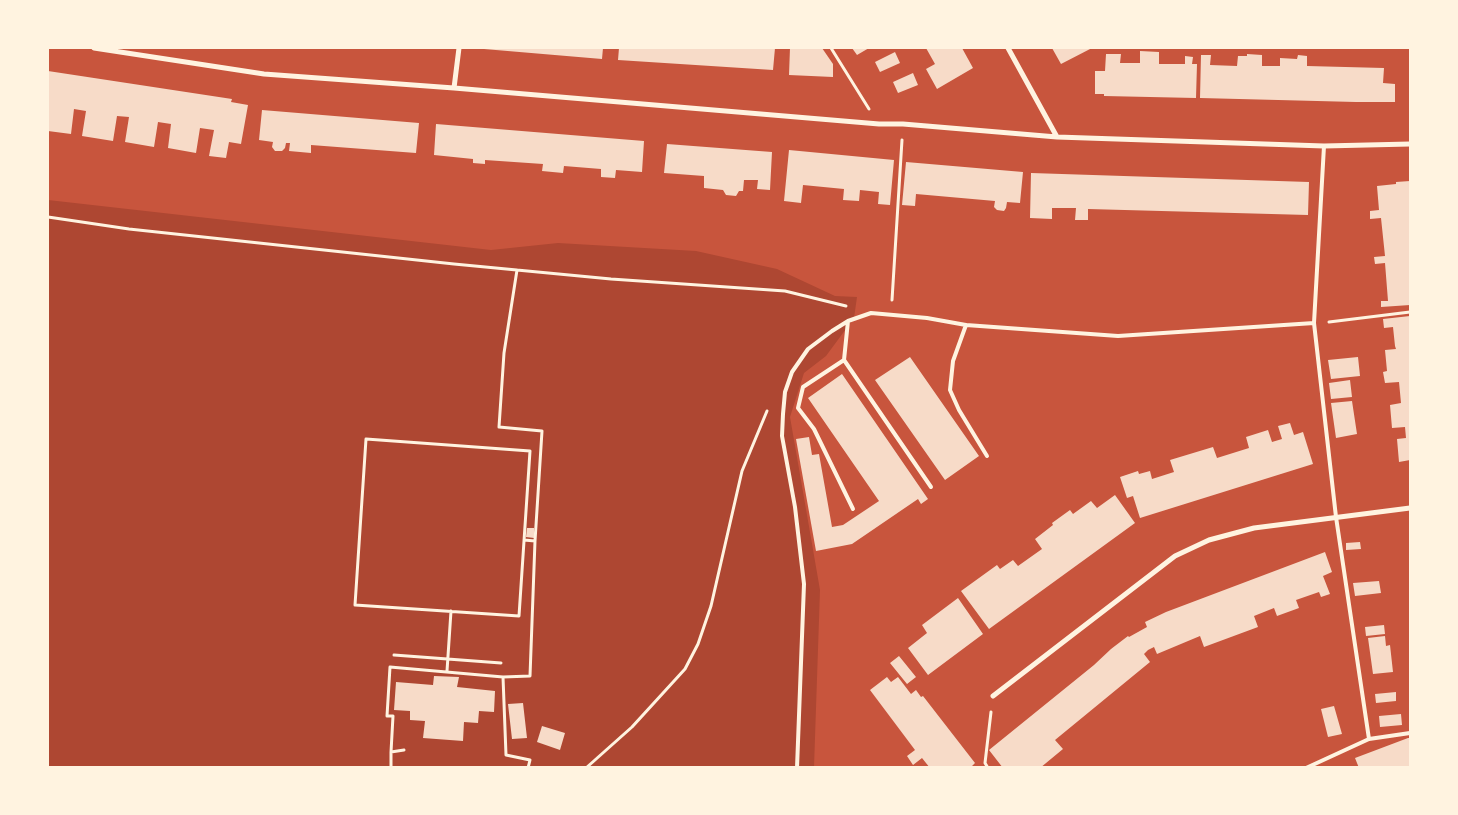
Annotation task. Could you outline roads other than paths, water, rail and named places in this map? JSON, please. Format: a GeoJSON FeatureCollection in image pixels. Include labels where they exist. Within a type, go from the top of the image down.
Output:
{"type":"FeatureCollection","features":[{"type":"Feature","properties":{"kind":"street"},"geometry":{"type":"LineString","coordinates":[[94,48],[264,74],[1057,137],[1324,146],[1410,144]]}},
{"type":"Feature","properties":{"kind":"street"},"geometry":{"type":"LineString","coordinates":[[142,48],[142,55]]}},
{"type":"Feature","properties":{"kind":"street"},"geometry":{"type":"LineString","coordinates":[[454,88],[459,48]]}},
{"type":"Feature","properties":{"kind":"street"},"geometry":{"type":"LineString","coordinates":[[1008,48],[1057,137]]}},
{"type":"Feature","properties":{"kind":"street"},"geometry":{"type":"LineString","coordinates":[[993,696],[1175,556],[1209,540],[1254,528],[1410,508]]}},
{"type":"Feature","properties":{"kind":"lane"},"geometry":{"type":"LineString","coordinates":[[1324,146],[1314,324],[1336,517],[1369,738]]}},
{"type":"Feature","properties":{"kind":"lane"},"geometry":{"type":"LineString","coordinates":[[797,768],[804,584],[795,507],[782,436],[785,392],[792,372],[808,349],[848,321],[871,313],[927,318],[966,325],[1118,336],[1314,324]]}},
{"type":"Feature","properties":{"kind":"lane"},"geometry":{"type":"LineString","coordinates":[[848,321],[844,360],[930,487]]}},
{"type":"Feature","properties":{"kind":"lane"},"geometry":{"type":"LineString","coordinates":[[966,325],[953,361],[950,390],[959,410],[986,456]]}},
{"type":"Feature","properties":{"kind":"lane"},"geometry":{"type":"LineString","coordinates":[[844,360],[803,387],[798,408],[814,429],[853,509]]}},
{"type":"Feature","properties":{"kind":"lane"},"geometry":{"type":"LineString","coordinates":[[1306,768],[1369,738],[1410,733]]}}]}
